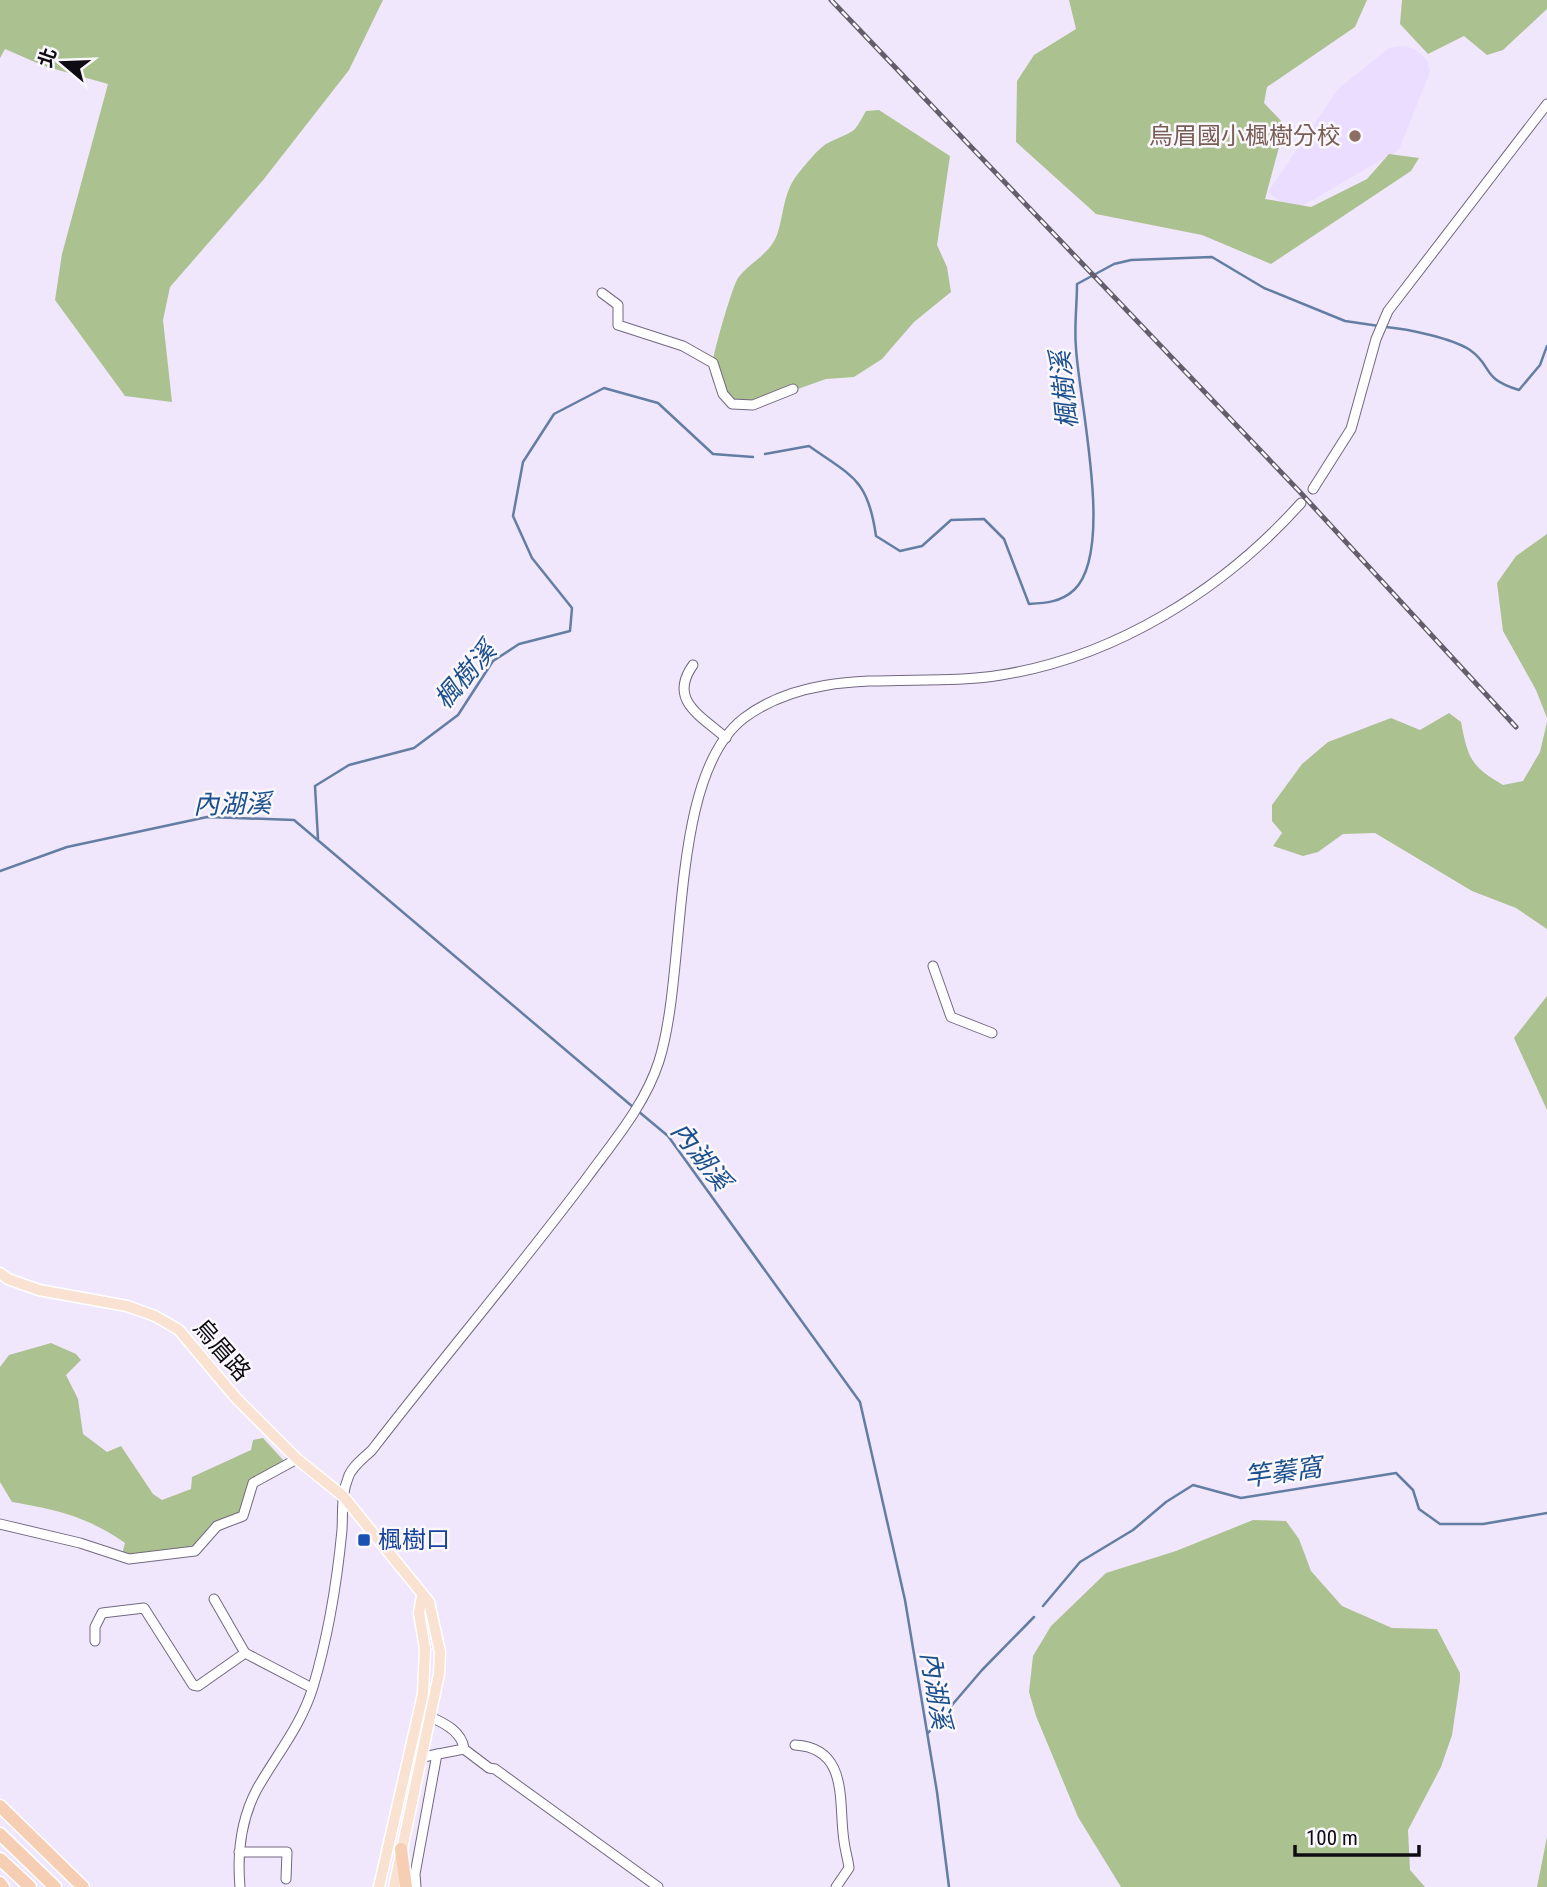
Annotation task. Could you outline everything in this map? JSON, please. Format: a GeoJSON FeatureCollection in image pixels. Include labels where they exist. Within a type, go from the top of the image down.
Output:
{"type":"FeatureCollection","features":[{"type":"Feature","properties":{"kind":"highway"},"geometry":{"type":"LineString","coordinates":[[0,1805],[83,1887]]}},
{"type":"Feature","properties":{"kind":"highway"},"geometry":{"type":"LineString","coordinates":[[0,1834],[55,1887]]}},
{"type":"Feature","properties":{"kind":"highway"},"geometry":{"type":"LineString","coordinates":[[401,1849],[406,1887]]}},
{"type":"Feature","properties":{"kind":"highway"},"geometry":{"type":"LineString","coordinates":[[0,1859],[30,1887]]}},
{"type":"Feature","properties":{"kind":"main road","name":"烏眉路"},"geometry":{"type":"LineString","coordinates":[[0,1273],[8,1279],[39,1290],[127,1306],[155,1316],[179,1330],[236,1398],[297,1459],[343,1496],[367,1529],[390,1551],[422,1597],[429,1602],[440,1652],[423,1757],[394,1887]]}},
{"type":"Feature","properties":{"kind":"main road"},"geometry":{"type":"LineString","coordinates":[[379,1887],[422,1694],[425,1649],[419,1613],[422,1597]]}},
{"type":"Feature","properties":{"kind":"street"},"geometry":{"type":"LineString","coordinates":[[1313,489],[1351,429],[1376,340],[1388,311],[1547,104]]}},
{"type":"Feature","properties":{"kind":"street"},"geometry":{"type":"LineString","coordinates":[[602,293],[618,305],[618,325],[683,346],[713,363],[723,394],[732,404],[753,405],[793,388]]}},
{"type":"Feature","properties":{"kind":"street"},"geometry":{"type":"LineString","coordinates":[[240,1887],[239,1852],[244,1821],[257,1790],[291,1739],[313,1689],[324,1643],[342,1530],[343,1496],[349,1474],[536,1246],[651,1086],[668,1026],[694,813],[707,765],[726,738],[741,720],[762,707],[806,688],[1000,676],[1104,646],[1192,599],[1264,541],[1301,503]]}},
{"type":"Feature","properties":{"kind":"street"},"geometry":{"type":"LineString","coordinates":[[693,665],[682,680],[682,693],[690,706],[726,738]]}},
{"type":"Feature","properties":{"kind":"street"},"geometry":{"type":"LineString","coordinates":[[933,966],[951,1017],[992,1033]]}},
{"type":"Feature","properties":{"kind":"street"},"geometry":{"type":"LineString","coordinates":[[0,1524],[79,1543],[129,1559],[187,1554],[199,1548],[217,1526],[241,1518],[249,1488],[258,1478],[297,1459]]}},
{"type":"Feature","properties":{"kind":"street"},"geometry":{"type":"LineString","coordinates":[[214,1599],[245,1653],[313,1689]]}},
{"type":"Feature","properties":{"kind":"street"},"geometry":{"type":"LineString","coordinates":[[95,1641],[96,1627],[102,1613],[144,1608],[193,1685],[198,1686],[245,1653]]}},
{"type":"Feature","properties":{"kind":"street"},"geometry":{"type":"LineString","coordinates":[[430,1717],[448,1725],[463,1743],[464,1749],[658,1887]]}},
{"type":"Feature","properties":{"kind":"street"},"geometry":{"type":"LineString","coordinates":[[795,1745],[808,1746],[830,1763],[841,1786],[844,1840],[849,1868],[836,1887]]}},
{"type":"Feature","properties":{"kind":"street"},"geometry":{"type":"LineString","coordinates":[[423,1757],[464,1749]]}},
{"type":"Feature","properties":{"kind":"street"},"geometry":{"type":"LineString","coordinates":[[416,1887],[415,1874],[438,1754]]}},
{"type":"Feature","properties":{"kind":"street"},"geometry":{"type":"LineString","coordinates":[[239,1852],[286,1852],[286,1879]]}},
{"type":"Feature","properties":{"kind":"shaded area","name":"烏眉國小楓樹分校"},"geometry":{"type":"Polygon","coordinates":[[[1403,46],[1415,49],[1427,60],[1430,72],[1399,150],[1293,211],[1268,192],[1338,89],[1389,48],[1403,46]]]}},
{"type":"Feature","properties":{"kind":"green space"},"geometry":{"type":"Polygon","coordinates":[[[0,0],[383,0],[349,70],[264,179],[170,287],[163,320],[172,402],[125,396],[55,300],[62,254],[108,84],[44,66],[5,49],[0,58],[0,0]]]}},
{"type":"Feature","properties":{"kind":"green space"},"geometry":{"type":"Polygon","coordinates":[[[1069,0],[1367,0],[1355,27],[1267,87],[1264,103],[1285,125],[1265,199],[1311,207],[1367,179],[1389,154],[1419,158],[1411,171],[1271,264],[1202,235],[1096,214],[1016,142],[1017,81],[1034,55],[1076,29],[1069,0]]]}},
{"type":"Feature","properties":{"kind":"green space"},"geometry":{"type":"Polygon","coordinates":[[[1402,0],[1547,0],[1547,9],[1503,50],[1487,55],[1464,36],[1428,54],[1400,24],[1402,0]]]}},
{"type":"Feature","properties":{"kind":"green space"},"geometry":{"type":"Polygon","coordinates":[[[879,110],[950,156],[937,245],[947,267],[951,292],[914,322],[882,359],[854,377],[826,379],[742,409],[723,396],[711,375],[717,343],[735,284],[743,272],[774,242],[792,182],[815,153],[855,129],[866,111],[879,110]]]}},
{"type":"Feature","properties":{"kind":"green space"},"geometry":{"type":"Polygon","coordinates":[[[1547,534],[1547,718],[1536,690],[1503,631],[1497,583],[1516,556],[1547,534]]]}},
{"type":"Feature","properties":{"kind":"green space"},"geometry":{"type":"Polygon","coordinates":[[[1449,713],[1461,722],[1466,745],[1477,766],[1503,785],[1523,781],[1540,752],[1547,722],[1547,929],[1516,908],[1472,891],[1375,833],[1343,834],[1318,852],[1303,856],[1273,846],[1282,833],[1272,821],[1272,805],[1302,764],[1328,742],[1391,718],[1420,730],[1449,713]]]}},
{"type":"Feature","properties":{"kind":"green space"},"geometry":{"type":"Polygon","coordinates":[[[1547,996],[1547,1110],[1514,1038],[1547,996]]]}},
{"type":"Feature","properties":{"kind":"green space"},"geometry":{"type":"Polygon","coordinates":[[[51,1343],[76,1354],[81,1360],[66,1375],[78,1399],[83,1434],[107,1452],[121,1446],[153,1494],[162,1500],[191,1489],[192,1477],[251,1450],[253,1440],[263,1438],[284,1461],[248,1484],[241,1516],[220,1523],[185,1556],[121,1558],[125,1543],[111,1534],[71,1515],[12,1502],[0,1482],[0,1367],[9,1355],[51,1343]]]}},
{"type":"Feature","properties":{"kind":"green space"},"geometry":{"type":"Polygon","coordinates":[[[1253,1520],[1286,1521],[1299,1539],[1311,1571],[1342,1606],[1392,1628],[1437,1629],[1460,1673],[1452,1735],[1441,1767],[1408,1830],[1410,1870],[1425,1887],[1121,1887],[1078,1817],[1036,1716],[1029,1692],[1033,1656],[1051,1626],[1106,1573],[1176,1551],[1253,1520]]]}},
{"type":"Feature","properties":{"kind":"green space"},"geometry":{"type":"Polygon","coordinates":[[[1547,1837],[1547,1887],[1537,1887],[1547,1837]]]}},
{"type":"Feature","properties":{"kind":"waterway","name":"楓樹溪"},"geometry":{"type":"LineString","coordinates":[[765,454],[809,446],[837,465],[856,481],[863,491],[873,517],[876,536],[900,551],[922,546],[951,520],[984,519],[1004,539],[1029,604],[1053,601],[1074,590],[1086,571],[1092,543],[1092,475],[1075,340],[1077,284],[1114,264],[1131,260],[1212,257],[1264,288],[1345,321],[1379,326]]}},
{"type":"Feature","properties":{"kind":"waterway","name":"楓樹溪"},"geometry":{"type":"LineString","coordinates":[[1386,327],[1429,335],[1462,346],[1477,356],[1498,381],[1519,390],[1540,365],[1547,346]]}},
{"type":"Feature","properties":{"kind":"waterway","name":"楓樹溪"},"geometry":{"type":"LineString","coordinates":[[318,839],[315,786],[349,765],[414,748],[458,715],[493,661],[519,644],[570,631],[572,608],[532,558],[513,516],[523,462],[554,414],[604,388],[658,403],[713,454],[753,457]]}},
{"type":"Feature","properties":{"kind":"waterway","name":"內湖溪"},"geometry":{"type":"LineString","coordinates":[[0,871],[67,847],[207,817],[294,820],[633,1107]]}},
{"type":"Feature","properties":{"kind":"waterway","name":"內湖溪"},"geometry":{"type":"LineString","coordinates":[[638,1111],[668,1136],[860,1402],[905,1600],[937,1792],[949,1887]]}},
{"type":"Feature","properties":{"kind":"waterway","name":"竿蓁窩"},"geometry":{"type":"LineString","coordinates":[[1043,1606],[1080,1562],[1133,1530],[1166,1502],[1193,1485],[1241,1498],[1396,1473],[1413,1490],[1419,1509],[1440,1524],[1483,1524],[1547,1513]]}},
{"type":"Feature","properties":{"kind":"waterway","name":"竿蓁窩"},"geometry":{"type":"LineString","coordinates":[[928,1733],[982,1670],[1034,1617]]}},
{"type":"Feature","properties":{"kind":"railway"},"geometry":{"type":"LineString","coordinates":[[831,0],[1299,491],[1516,727]]}},
{"type":"Feature","properties":{"kind":"place","name":"烏眉國小楓樹分校"},"geometry":{"type":"Point","coordinates":[1355,136]}},
{"type":"Feature","properties":{"kind":"place","name":"楓樹口"},"geometry":{"type":"Point","coordinates":[364,1540]}}]}
